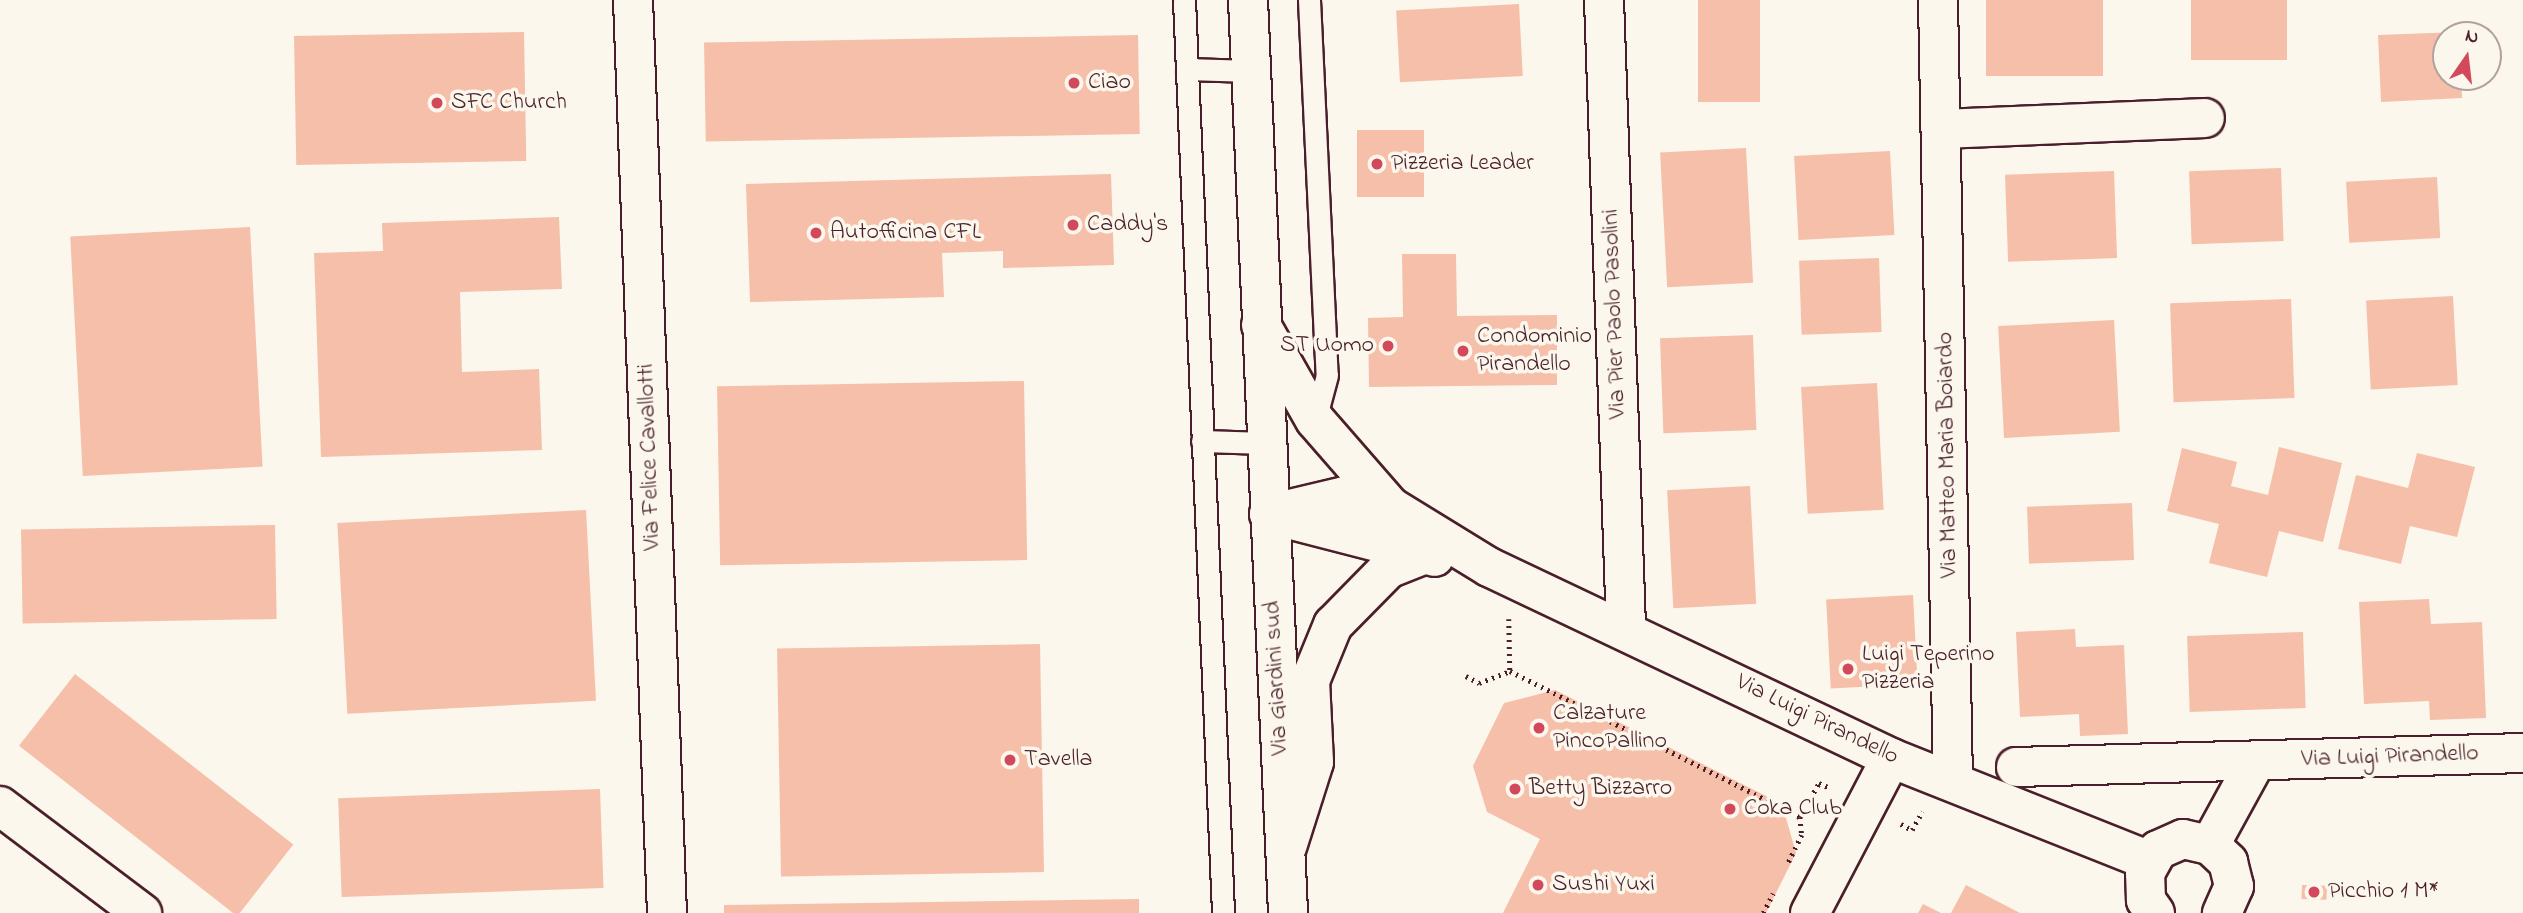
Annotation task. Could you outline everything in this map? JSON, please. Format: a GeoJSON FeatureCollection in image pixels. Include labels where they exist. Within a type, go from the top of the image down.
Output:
{"type":"FeatureCollection","features":[{"type":"Feature","properties":{"kind":"street","name":"Via Felice Cavallotti"},"geometry":{"type":"LineString","coordinates":[[633,0],[667,913]]}},
{"type":"Feature","properties":{"kind":"street","name":"Via Giardini sud"},"geometry":{"type":"LineString","coordinates":[[1248,0],[1288,913]]}},
{"type":"Feature","properties":{"kind":"street","name":"Via Pier Paolo Pasolini"},"geometry":{"type":"LineString","coordinates":[[1604,0],[1626,628]]}},
{"type":"Feature","properties":{"kind":"street","name":"Via Matteo Maria Boiardo"},"geometry":{"type":"LineString","coordinates":[[1938,0],[1943,129],[1953,781]]}},
{"type":"Feature","properties":{"kind":"street"},"geometry":{"type":"LineString","coordinates":[[1943,129],[2205,118]]}},
{"type":"Feature","properties":{"kind":"street","name":"Via Luigi Pirandello"},"geometry":{"type":"LineString","coordinates":[[1261,325],[1315,420],[1391,507],[1489,567],[1626,628],[1891,758],[2150,861]]}},
{"type":"Feature","properties":{"kind":"street","name":"Via Luigi Pirandello"},"geometry":{"type":"LineString","coordinates":[[1269,514],[1345,496],[1391,507]]}},
{"type":"Feature","properties":{"kind":"street","name":"Via Luigi Pirandello"},"geometry":{"type":"LineString","coordinates":[[1269,514],[1326,534],[1388,540],[1423,555],[1489,567]]}},
{"type":"Feature","properties":{"kind":"street"},"geometry":{"type":"LineString","coordinates":[[1285,853],[1314,762],[1310,681],[1333,625],[1388,569],[1423,555]]}},
{"type":"Feature","properties":{"kind":"street","name":"Via Luigi Pirandello"},"geometry":{"type":"LineString","coordinates":[[2016,767],[2523,753]]}},
{"type":"Feature","properties":{"kind":"street"},"geometry":{"type":"LineString","coordinates":[[1810,913],[1891,758]]}},
{"type":"Feature","properties":{"kind":"street"},"geometry":{"type":"LineString","coordinates":[[2210,845],[2256,761]]}},
{"type":"Feature","properties":{"kind":"street"},"geometry":{"type":"LineString","coordinates":[[0,806],[142,913]]}},
{"type":"Feature","properties":{"kind":"street"},"geometry":{"type":"LineString","coordinates":[[2155,913],[2143,886],[2150,861],[2183,839],[2210,845],[2232,873],[2227,912]]}},
{"type":"Feature","properties":{"kind":"lane"},"geometry":{"type":"LineString","coordinates":[[1184,0],[1223,913]]}},
{"type":"Feature","properties":{"kind":"lane"},"geometry":{"type":"LineString","coordinates":[[1309,0],[1326,376],[1315,420]]}},
{"type":"Feature","properties":{"kind":"lane"},"geometry":{"type":"LineString","coordinates":[[1187,69],[1251,71]]}},
{"type":"Feature","properties":{"kind":"lane"},"geometry":{"type":"LineString","coordinates":[[1202,441],[1266,443]]}},
{"type":"Feature","properties":{"kind":"path"},"geometry":{"type":"LineString","coordinates":[[1509,617],[1510,671]]}},
{"type":"Feature","properties":{"kind":"path"},"geometry":{"type":"LineString","coordinates":[[1466,676],[1479,683],[1510,671],[1800,817],[1802,835],[1763,913]]}},
{"type":"Feature","properties":{"kind":"building"},"geometry":{"type":"Polygon","coordinates":[[[1698,0],[1760,0],[1760,102],[1698,102],[1698,0]]]}},
{"type":"Feature","properties":{"kind":"building"},"geometry":{"type":"Polygon","coordinates":[[[1986,0],[2103,0],[2103,76],[1986,76],[1986,0]]]}},
{"type":"Feature","properties":{"kind":"building"},"geometry":{"type":"Polygon","coordinates":[[[2191,0],[2287,0],[2287,60],[2191,60],[2191,0]]]}},
{"type":"Feature","properties":{"kind":"building"},"geometry":{"type":"Polygon","coordinates":[[[1519,4],[1523,76],[1400,82],[1396,10],[1519,4]]]}},
{"type":"Feature","properties":{"kind":"building"},"geometry":{"type":"Polygon","coordinates":[[[524,32],[526,161],[296,165],[294,36],[524,32]]]}},
{"type":"Feature","properties":{"kind":"building"},"geometry":{"type":"Polygon","coordinates":[[[2432,33],[2432,91],[2462,91],[2462,98],[2381,102],[2378,35],[2432,33]]]}},
{"type":"Feature","properties":{"kind":"building"},"geometry":{"type":"Polygon","coordinates":[[[1138,35],[1140,134],[706,142],[704,43],[1138,35]]]}},
{"type":"Feature","properties":{"kind":"building"},"geometry":{"type":"Polygon","coordinates":[[[1357,130],[1424,130],[1424,197],[1357,197],[1357,130]]]}},
{"type":"Feature","properties":{"kind":"building"},"geometry":{"type":"Polygon","coordinates":[[[1746,148],[1753,283],[1667,287],[1660,153],[1746,148]]]}},
{"type":"Feature","properties":{"kind":"building"},"geometry":{"type":"Polygon","coordinates":[[[1890,151],[1894,235],[1799,240],[1794,156],[1890,151]]]}},
{"type":"Feature","properties":{"kind":"building"},"geometry":{"type":"Polygon","coordinates":[[[2281,168],[2284,241],[2192,244],[2189,171],[2281,168]]]}},
{"type":"Feature","properties":{"kind":"building"},"geometry":{"type":"Polygon","coordinates":[[[2114,171],[2117,258],[2008,262],[2005,175],[2114,171]]]}},
{"type":"Feature","properties":{"kind":"building"},"geometry":{"type":"Polygon","coordinates":[[[1111,174],[1114,265],[1003,268],[1003,251],[942,253],[944,297],[750,302],[746,184],[1111,174]]]}},
{"type":"Feature","properties":{"kind":"building"},"geometry":{"type":"Polygon","coordinates":[[[2437,177],[2440,238],[2349,243],[2346,182],[2437,177]]]}},
{"type":"Feature","properties":{"kind":"building"},"geometry":{"type":"Polygon","coordinates":[[[559,217],[562,289],[460,292],[462,372],[539,369],[542,450],[321,457],[314,253],[383,251],[382,223],[559,217]]]}},
{"type":"Feature","properties":{"kind":"building"},"geometry":{"type":"Polygon","coordinates":[[[250,227],[263,467],[83,476],[70,236],[250,227]]]}},
{"type":"Feature","properties":{"kind":"building","name":"Condominio Pirandello"},"geometry":{"type":"Polygon","coordinates":[[[1402,254],[1456,254],[1457,316],[1557,315],[1557,385],[1369,387],[1368,318],[1403,317],[1402,254]]]}},
{"type":"Feature","properties":{"kind":"building"},"geometry":{"type":"Polygon","coordinates":[[[1879,258],[1882,332],[1802,335],[1799,261],[1879,258]]]}},
{"type":"Feature","properties":{"kind":"building"},"geometry":{"type":"Polygon","coordinates":[[[2453,296],[2458,385],[2371,389],[2366,301],[2453,296]]]}},
{"type":"Feature","properties":{"kind":"building"},"geometry":{"type":"Polygon","coordinates":[[[2291,299],[2294,398],[2174,402],[2170,303],[2291,299]]]}},
{"type":"Feature","properties":{"kind":"building"},"geometry":{"type":"Polygon","coordinates":[[[2114,320],[2120,432],[2004,438],[1998,326],[2114,320]]]}},
{"type":"Feature","properties":{"kind":"building"},"geometry":{"type":"Polygon","coordinates":[[[1753,335],[1756,430],[1663,433],[1660,338],[1753,335]]]}},
{"type":"Feature","properties":{"kind":"building"},"geometry":{"type":"Polygon","coordinates":[[[1024,381],[1027,560],[720,565],[717,386],[1024,381]]]}},
{"type":"Feature","properties":{"kind":"building"},"geometry":{"type":"Polygon","coordinates":[[[1877,383],[1884,510],[1808,514],[1801,387],[1877,383]]]}},
{"type":"Feature","properties":{"kind":"building"},"geometry":{"type":"Polygon","coordinates":[[[2279,447],[2342,463],[2323,542],[2279,531],[2267,577],[2209,563],[2219,524],[2167,511],[2182,448],[2237,462],[2231,486],[2268,495],[2279,447]]]}},
{"type":"Feature","properties":{"kind":"building"},"geometry":{"type":"Polygon","coordinates":[[[2417,453],[2475,467],[2457,537],[2410,526],[2401,564],[2338,549],[2356,475],[2408,488],[2417,453]]]}},
{"type":"Feature","properties":{"kind":"building"},"geometry":{"type":"Polygon","coordinates":[[[1750,486],[1756,604],[1673,608],[1667,490],[1750,486]]]}},
{"type":"Feature","properties":{"kind":"building"},"geometry":{"type":"Polygon","coordinates":[[[2132,503],[2134,560],[2029,564],[2027,507],[2132,503]]]}},
{"type":"Feature","properties":{"kind":"building"},"geometry":{"type":"Polygon","coordinates":[[[586,510],[596,701],[347,714],[337,523],[586,510]]]}},
{"type":"Feature","properties":{"kind":"building"},"geometry":{"type":"Polygon","coordinates":[[[275,525],[277,619],[23,623],[21,529],[275,525]]]}},
{"type":"Feature","properties":{"kind":"building"},"geometry":{"type":"Polygon","coordinates":[[[1913,595],[1918,684],[1831,688],[1826,600],[1913,595]]]}},
{"type":"Feature","properties":{"kind":"building"},"geometry":{"type":"Polygon","coordinates":[[[2429,599],[2431,624],[2482,622],[2486,718],[2430,720],[2429,701],[2364,704],[2359,602],[2429,599]]]}},
{"type":"Feature","properties":{"kind":"building"},"geometry":{"type":"Polygon","coordinates":[[[2075,629],[2076,647],[2124,645],[2128,734],[2080,736],[2079,714],[2020,717],[2016,632],[2075,629]]]}},
{"type":"Feature","properties":{"kind":"building"},"geometry":{"type":"Polygon","coordinates":[[[2303,632],[2306,708],[2190,712],[2187,636],[2303,632]]]}},
{"type":"Feature","properties":{"kind":"building"},"geometry":{"type":"Polygon","coordinates":[[[1040,644],[1044,872],[781,877],[777,649],[1040,644]]]}},
{"type":"Feature","properties":{"kind":"building"},"geometry":{"type":"Polygon","coordinates":[[[75,674],[293,845],[240,913],[233,913],[19,746],[75,674]]]}},
{"type":"Feature","properties":{"kind":"building"},"geometry":{"type":"Polygon","coordinates":[[[1555,690],[1782,804],[1796,853],[1766,913],[1503,913],[1540,839],[1487,812],[1473,766],[1504,703],[1555,690]]]}},
{"type":"Feature","properties":{"kind":"building"},"geometry":{"type":"Polygon","coordinates":[[[600,789],[603,888],[342,897],[338,798],[600,789]]]}},
{"type":"Feature","properties":{"kind":"building"},"geometry":{"type":"Polygon","coordinates":[[[1966,885],[2020,913],[1951,913],[1966,885]]]}},
{"type":"Feature","properties":{"kind":"building","name":"Picchio 1 M*"},"geometry":{"type":"Polygon","coordinates":[[[2302,885],[2327,886],[2326,900],[2302,899],[2302,885]]]}},
{"type":"Feature","properties":{"kind":"building"},"geometry":{"type":"Polygon","coordinates":[[[1139,899],[1139,913],[724,913],[724,905],[1139,899]]]}},
{"type":"Feature","properties":{"kind":"building"},"geometry":{"type":"Polygon","coordinates":[[[1923,904],[1941,913],[1918,913],[1923,904]]]}},
{"type":"Feature","properties":{"kind":"place","name":"Ciao"},"geometry":{"type":"Point","coordinates":[1074,83]}},
{"type":"Feature","properties":{"kind":"place","name":"SFC Church"},"geometry":{"type":"Point","coordinates":[437,103]}},
{"type":"Feature","properties":{"kind":"place","name":"Pizzeria Leader"},"geometry":{"type":"Point","coordinates":[1377,164]}},
{"type":"Feature","properties":{"kind":"place","name":"Caddy's"},"geometry":{"type":"Point","coordinates":[1073,225]}},
{"type":"Feature","properties":{"kind":"place","name":"Autofficina CFL"},"geometry":{"type":"Point","coordinates":[816,233]}},
{"type":"Feature","properties":{"kind":"place","name":"ST Uomo"},"geometry":{"type":"Point","coordinates":[1388,346]}},
{"type":"Feature","properties":{"kind":"place","name":"Condominio Pirandello"},"geometry":{"type":"Point","coordinates":[1463,351]}},
{"type":"Feature","properties":{"kind":"place","name":"Luigi Teperino Pizzeria"},"geometry":{"type":"Point","coordinates":[1848,669]}},
{"type":"Feature","properties":{"kind":"place","name":"Calzature PincoPallino"},"geometry":{"type":"Point","coordinates":[1539,728]}},
{"type":"Feature","properties":{"kind":"place","name":"Tavella"},"geometry":{"type":"Point","coordinates":[1010,760]}},
{"type":"Feature","properties":{"kind":"place","name":"Betty Bizzarro"},"geometry":{"type":"Point","coordinates":[1515,789]}},
{"type":"Feature","properties":{"kind":"place","name":"Coka Club"},"geometry":{"type":"Point","coordinates":[1730,809]}},
{"type":"Feature","properties":{"kind":"place","name":"Sushi Yuxi"},"geometry":{"type":"Point","coordinates":[1538,885]}},
{"type":"Feature","properties":{"kind":"place","name":"Picchio 1 M*"},"geometry":{"type":"Point","coordinates":[2314,892]}}]}
